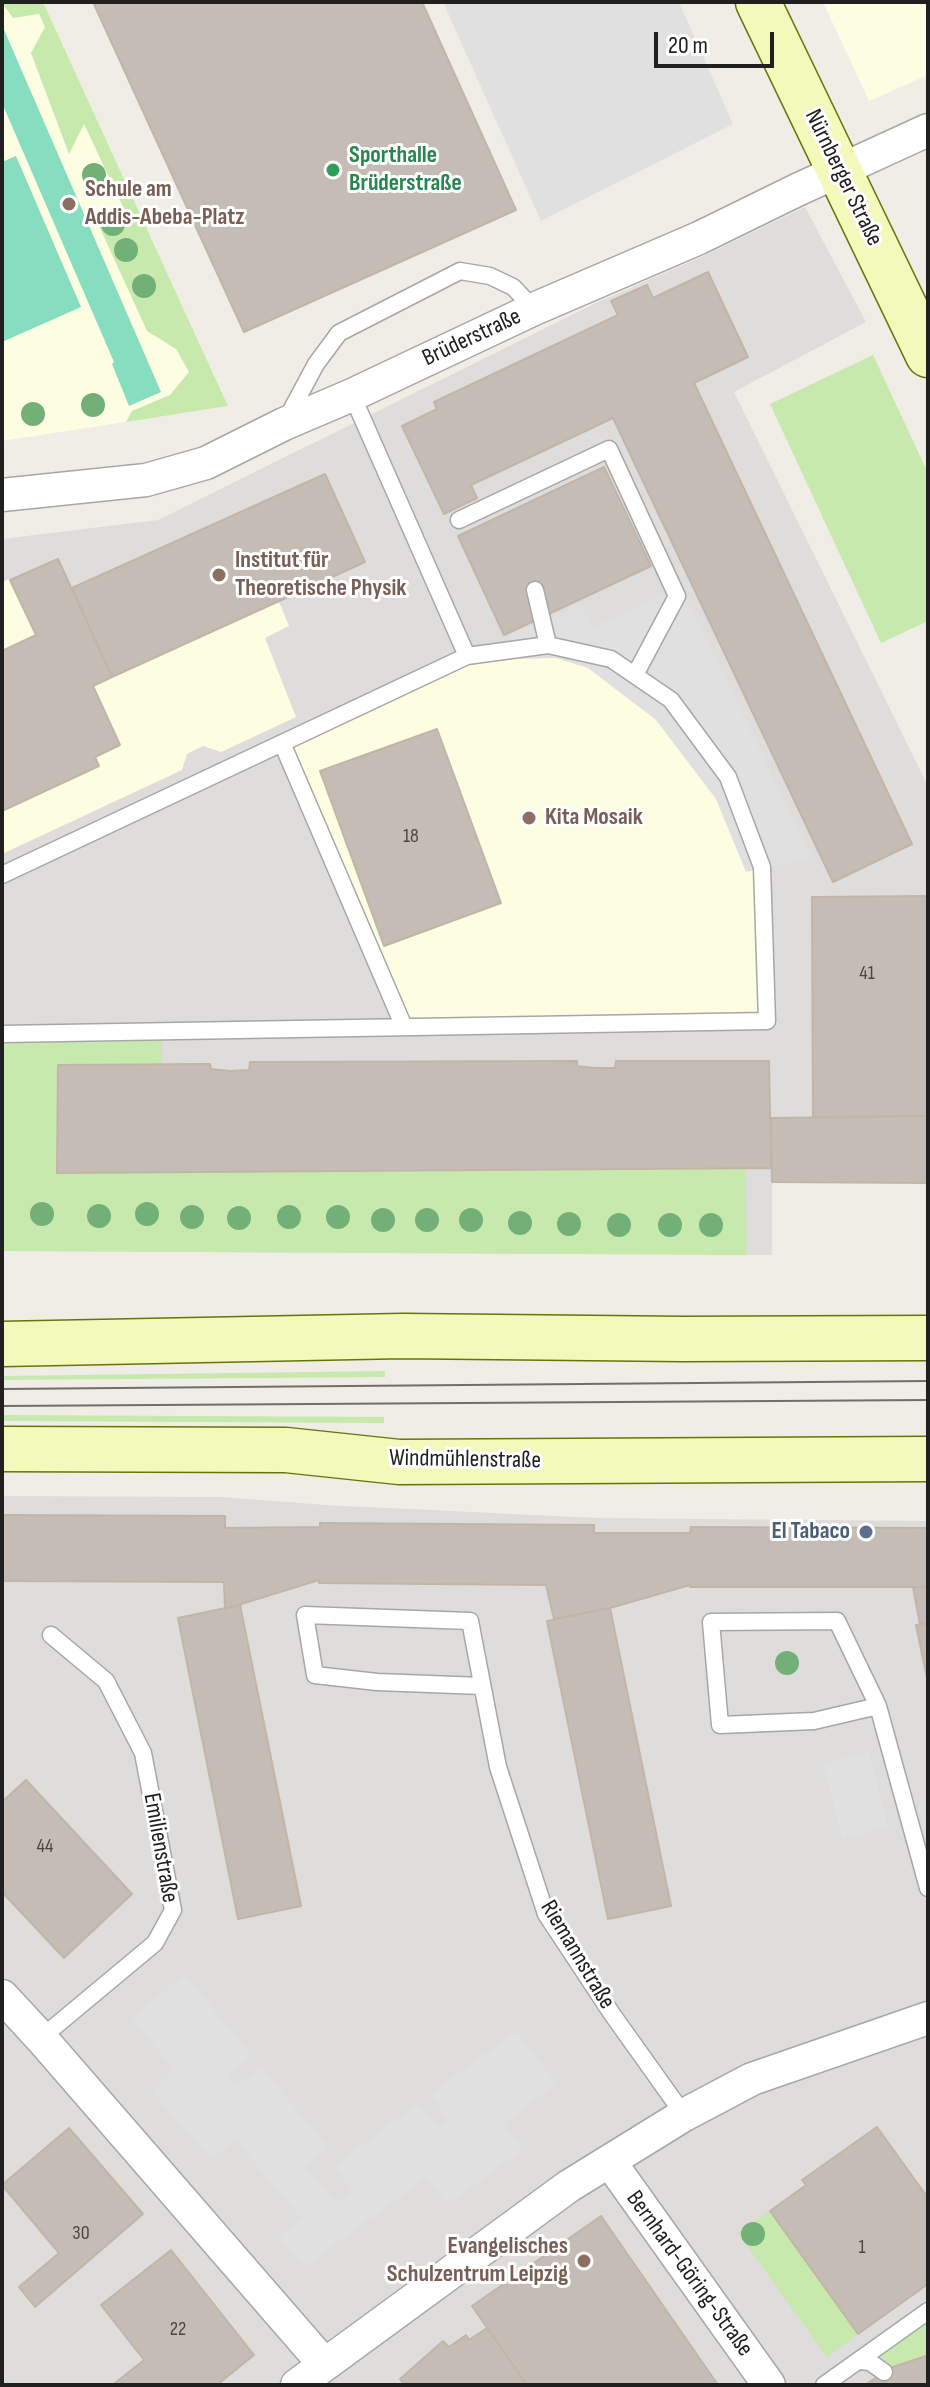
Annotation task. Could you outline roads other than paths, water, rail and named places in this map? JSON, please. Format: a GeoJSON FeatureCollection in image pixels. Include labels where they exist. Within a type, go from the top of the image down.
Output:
{"type":"FeatureCollection","features":[{"type":"Feature","properties":{"kind":"main road","name":"Nürnberger Straße"},"geometry":{"type":"LineString","coordinates":[[758,2],[928,355]]}},
{"type":"Feature","properties":{"kind":"main road"},"geometry":{"type":"LineString","coordinates":[[2,1344],[403,1336],[928,1338]]}},
{"type":"Feature","properties":{"kind":"main road","name":"Windmühlenstraße"},"geometry":{"type":"LineString","coordinates":[[2,1449],[286,1450],[399,1462],[928,1459]]}},
{"type":"Feature","properties":{"kind":"street","name":"Brüderstraße"},"geometry":{"type":"LineString","coordinates":[[2,495],[146,480],[206,463],[284,424],[534,309],[699,238],[928,130]]}},
{"type":"Feature","properties":{"kind":"street"},"geometry":{"type":"LineString","coordinates":[[2,1996],[324,2364]]}},
{"type":"Feature","properties":{"kind":"street"},"geometry":{"type":"LineString","coordinates":[[297,2385],[569,2186],[684,2115],[752,2079],[928,2018]]}},
{"type":"Feature","properties":{"kind":"street","name":"Bernhard-Göring-Straße"},"geometry":{"type":"LineString","coordinates":[[610,2162],[769,2385]]}},
{"type":"Feature","properties":{"kind":"lane"},"geometry":{"type":"LineString","coordinates":[[284,424],[316,364],[339,333],[460,271],[490,276],[513,287],[534,309]]}},
{"type":"Feature","properties":{"kind":"lane"},"geometry":{"type":"LineString","coordinates":[[352,395],[467,656]]}},
{"type":"Feature","properties":{"kind":"lane"},"geometry":{"type":"LineString","coordinates":[[459,520],[609,449],[677,596],[635,675]]}},
{"type":"Feature","properties":{"kind":"lane"},"geometry":{"type":"LineString","coordinates":[[535,590],[548,645]]}},
{"type":"Feature","properties":{"kind":"lane"},"geometry":{"type":"LineString","coordinates":[[2,875],[467,656],[548,645],[611,659],[671,700],[728,777],[762,867],[767,1021],[2,1034]]}},
{"type":"Feature","properties":{"kind":"lane"},"geometry":{"type":"LineString","coordinates":[[282,743],[404,1027]]}},
{"type":"Feature","properties":{"kind":"lane","name":"Riemannstraße"},"geometry":{"type":"LineString","coordinates":[[482,1686],[377,1682],[315,1675],[305,1615],[470,1621],[498,1767],[546,1914],[684,2115]]}},
{"type":"Feature","properties":{"kind":"lane"},"geometry":{"type":"LineString","coordinates":[[878,1706],[814,1721],[720,1725],[711,1622],[837,1621],[878,1706],[928,1888]]}},
{"type":"Feature","properties":{"kind":"lane","name":"Emilienstraße"},"geometry":{"type":"LineString","coordinates":[[41,2038],[155,1943],[173,1910],[143,1753],[106,1681],[51,1635]]}},
{"type":"Feature","properties":{"kind":"lane"},"geometry":{"type":"LineString","coordinates":[[824,2385],[928,2311]]}},
{"type":"Feature","properties":{"kind":"lane"},"geometry":{"type":"LineString","coordinates":[[858,2361],[870,2362],[884,2372]]}},
{"type":"Feature","properties":{"kind":"tram line"},"geometry":{"type":"LineString","coordinates":[[2,1389],[928,1381]]}},
{"type":"Feature","properties":{"kind":"tram line"},"geometry":{"type":"LineString","coordinates":[[2,1406],[928,1400]]}},
{"type":"Feature","properties":{"kind":"place","name":"Sporthalle Brüderstraße"},"geometry":{"type":"Point","coordinates":[333,170]}},
{"type":"Feature","properties":{"kind":"place","name":"Schule am Addis-Abeba-Platz"},"geometry":{"type":"Point","coordinates":[69,204]}},
{"type":"Feature","properties":{"kind":"place","name":"Institut für Theoretische Physik"},"geometry":{"type":"Point","coordinates":[219,575]}},
{"type":"Feature","properties":{"kind":"place","name":"Kita Mosaik"},"geometry":{"type":"Point","coordinates":[529,818]}},
{"type":"Feature","properties":{"kind":"place","name":"El Tabaco"},"geometry":{"type":"Point","coordinates":[866,1532]}},
{"type":"Feature","properties":{"kind":"place","name":"Evangelisches Schulzentrum Leipzig"},"geometry":{"type":"Point","coordinates":[584,2261]}}]}
